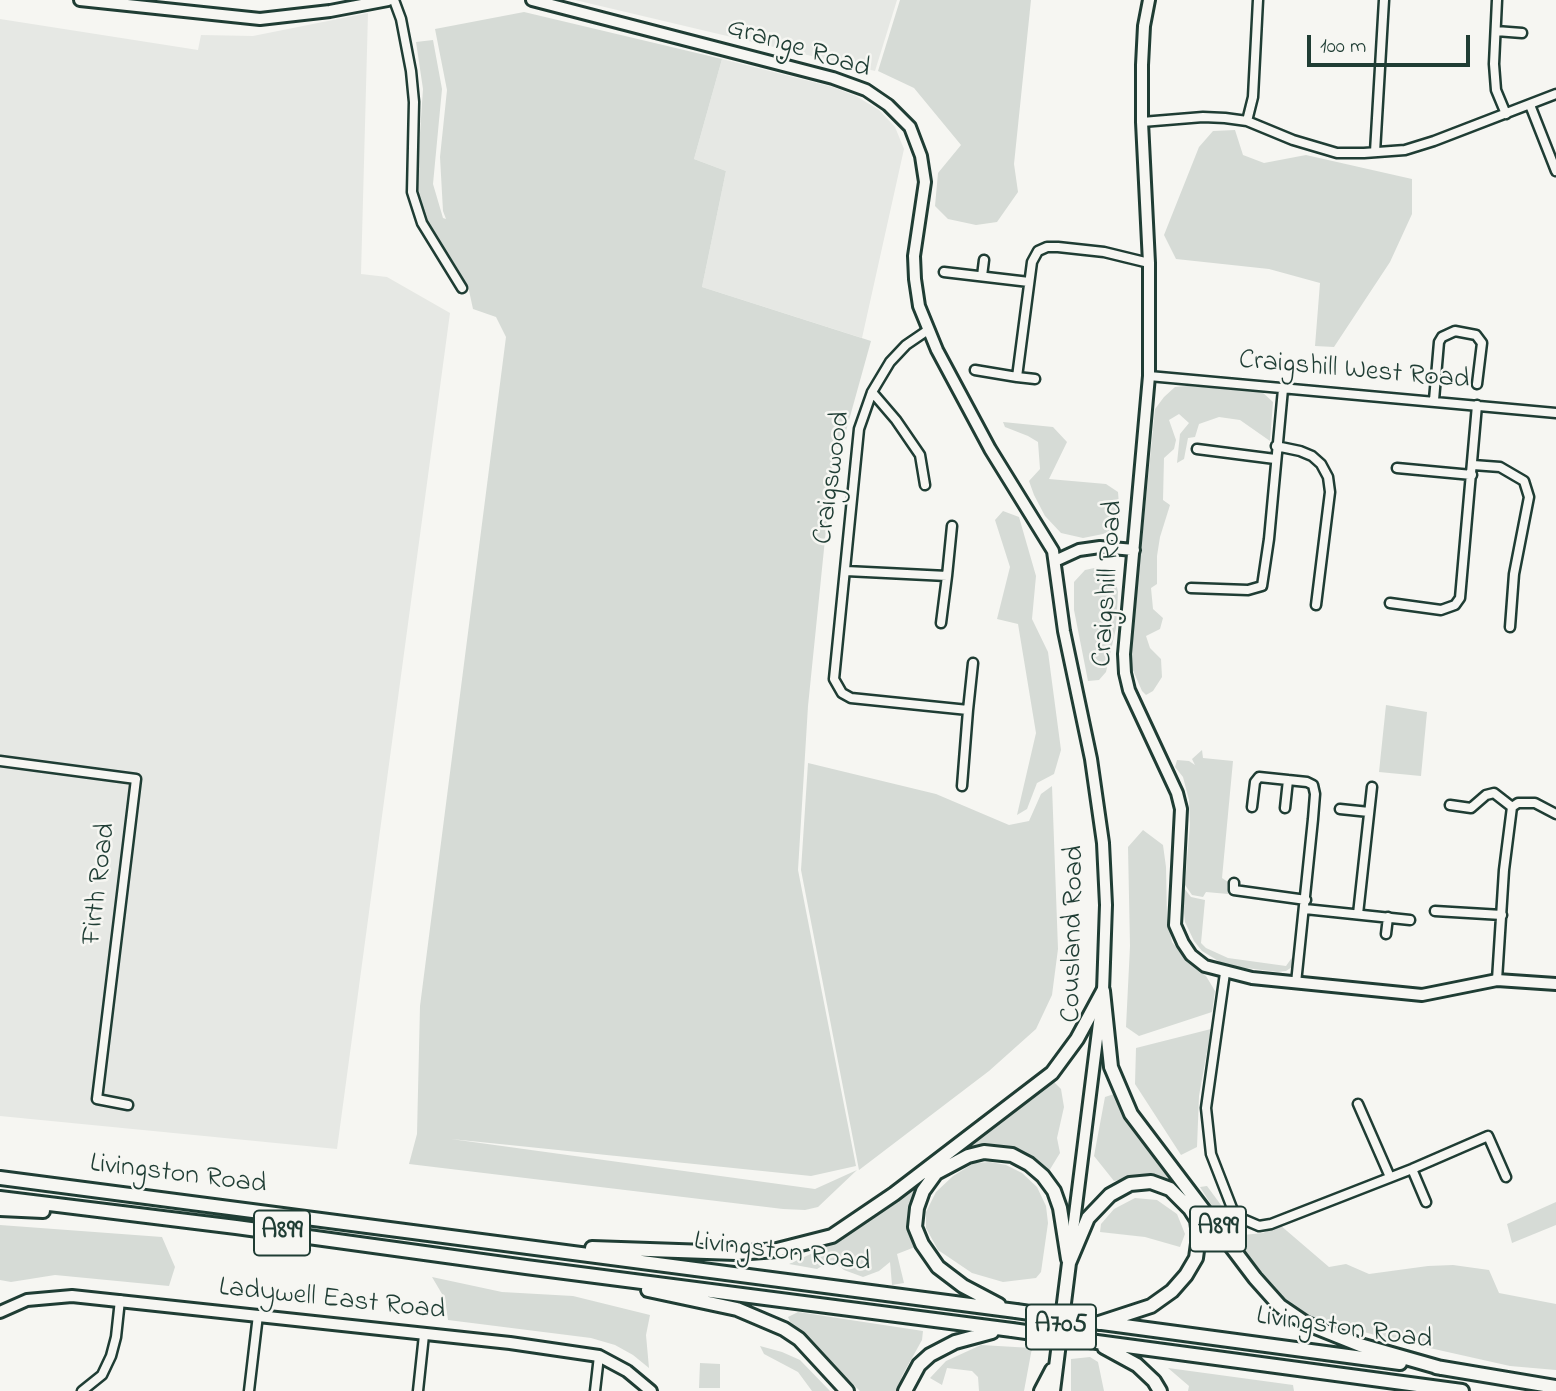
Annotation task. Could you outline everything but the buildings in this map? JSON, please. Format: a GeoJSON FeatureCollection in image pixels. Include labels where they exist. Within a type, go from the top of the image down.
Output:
{"type":"FeatureCollection","features":[{"type":"Feature","properties":{"kind":"main road","name":"A899"},"geometry":{"type":"LineString","coordinates":[[543,1249],[605,1248],[736,1253],[777,1250],[832,1236],[894,1194],[1052,1073],[1077,1039],[1102,991]]}},
{"type":"Feature","properties":{"kind":"main road","name":"A899"},"geometry":{"type":"LineString","coordinates":[[1102,991],[1111,1067],[1131,1114],[1255,1278],[1280,1306],[1305,1323],[1360,1345],[1441,1368]]}},
{"type":"Feature","properties":{"kind":"main road","name":"A899"},"geometry":{"type":"LineString","coordinates":[[1012,1310],[963,1286],[938,1267],[922,1244],[915,1227],[917,1208],[923,1191],[936,1173],[968,1156],[984,1152],[1012,1155],[1029,1164],[1043,1176],[1054,1191],[1060,1208],[1069,1263]]}},
{"type":"Feature","properties":{"kind":"main road","name":"Livingston Road"},"geometry":{"type":"LineString","coordinates":[[0,1178],[1012,1310],[1441,1368],[1556,1387]]}},
{"type":"Feature","properties":{"kind":"main road","name":"A899"},"geometry":{"type":"LineString","coordinates":[[1069,1263],[1078,1238],[1097,1207],[1110,1195],[1130,1184],[1150,1182],[1170,1189],[1190,1209],[1196,1220],[1199,1237],[1196,1258],[1172,1291],[1151,1306],[1093,1322]]}},
{"type":"Feature","properties":{"kind":"main road","name":"Livingston Road"},"geometry":{"type":"LineString","coordinates":[[0,1198],[1462,1391]]}},
{"type":"Feature","properties":{"kind":"main road"},"geometry":{"type":"LineString","coordinates":[[0,1209],[138,1215]]}},
{"type":"Feature","properties":{"kind":"main road","name":"Cousland Road"},"geometry":{"type":"LineString","coordinates":[[1056,1363],[1069,1263]]}},
{"type":"Feature","properties":{"kind":"main road","name":"A899"},"geometry":{"type":"LineString","coordinates":[[564,1272],[737,1309],[760,1317],[799,1339],[847,1391]]}},
{"type":"Feature","properties":{"kind":"main road"},"geometry":{"type":"LineString","coordinates":[[905,1391],[919,1365],[930,1355],[955,1342],[1007,1330]]}},
{"type":"Feature","properties":{"kind":"main road"},"geometry":{"type":"LineString","coordinates":[[1089,1341],[1137,1365],[1160,1391]]}},
{"type":"Feature","properties":{"kind":"main road"},"geometry":{"type":"LineString","coordinates":[[1041,1391],[1056,1363]]}},
{"type":"Feature","properties":{"kind":"main road"},"geometry":{"type":"LineString","coordinates":[[1055,1391],[1056,1363]]}},
{"type":"Feature","properties":{"kind":"street"},"geometry":{"type":"LineString","coordinates":[[80,0],[260,19],[330,11],[388,0]]}},
{"type":"Feature","properties":{"kind":"street"},"geometry":{"type":"LineString","coordinates":[[394,0],[406,39],[414,102],[412,191],[422,223],[462,288]]}},
{"type":"Feature","properties":{"kind":"street","name":"Grange Road"},"geometry":{"type":"LineString","coordinates":[[532,0],[833,78],[866,90],[888,105],[910,127],[921,156],[925,182],[914,256],[919,306],[928,330],[990,449],[1053,551],[1055,561]]}},
{"type":"Feature","properties":{"kind":"street","name":"Craigshill Road"},"geometry":{"type":"LineString","coordinates":[[1149,0],[1144,26],[1142,122],[1149,263],[1149,376],[1125,636],[1125,673],[1129,691],[1177,793],[1181,808],[1175,925],[1182,943],[1191,955],[1205,966],[1225,973],[1296,983],[1422,995],[1497,979],[1556,984]]}},
{"type":"Feature","properties":{"kind":"street"},"geometry":{"type":"LineString","coordinates":[[1247,121],[1253,97],[1258,0]]}},
{"type":"Feature","properties":{"kind":"street"},"geometry":{"type":"LineString","coordinates":[[1375,152],[1384,0]]}},
{"type":"Feature","properties":{"kind":"street"},"geometry":{"type":"LineString","coordinates":[[1497,0],[1494,64],[1496,90],[1506,114]]}},
{"type":"Feature","properties":{"kind":"street"},"geometry":{"type":"LineString","coordinates":[[1496,31],[1522,33]]}},
{"type":"Feature","properties":{"kind":"street"},"geometry":{"type":"LineString","coordinates":[[1142,122],[1203,117],[1247,121],[1293,140],[1337,153],[1405,150],[1556,94]]}},
{"type":"Feature","properties":{"kind":"street"},"geometry":{"type":"LineString","coordinates":[[1530,105],[1556,171]]}},
{"type":"Feature","properties":{"kind":"street"},"geometry":{"type":"LineString","coordinates":[[1017,377],[1032,262],[1038,251],[1047,247],[1104,252],[1149,263]]}},
{"type":"Feature","properties":{"kind":"street"},"geometry":{"type":"LineString","coordinates":[[982,276],[984,260]]}},
{"type":"Feature","properties":{"kind":"street"},"geometry":{"type":"LineString","coordinates":[[944,272],[1029,282]]}},
{"type":"Feature","properties":{"kind":"street","name":"Craigswood"},"geometry":{"type":"LineString","coordinates":[[928,330],[906,345],[890,362],[872,392],[859,429],[834,679],[842,693],[852,698],[968,710]]}},
{"type":"Feature","properties":{"kind":"street"},"geometry":{"type":"LineString","coordinates":[[1434,400],[1439,342],[1442,337],[1455,331],[1476,335],[1482,343],[1477,384]]}},
{"type":"Feature","properties":{"kind":"street"},"geometry":{"type":"LineString","coordinates":[[975,370],[1035,379]]}},
{"type":"Feature","properties":{"kind":"street","name":"Craigshill West Road"},"geometry":{"type":"LineString","coordinates":[[1149,376],[1556,413]]}},
{"type":"Feature","properties":{"kind":"street"},"geometry":{"type":"LineString","coordinates":[[1191,588],[1248,590],[1262,586],[1283,389]]}},
{"type":"Feature","properties":{"kind":"street","name":"Craigswood"},"geometry":{"type":"LineString","coordinates":[[872,392],[896,420],[920,455],[925,485]]}},
{"type":"Feature","properties":{"kind":"street"},"geometry":{"type":"LineString","coordinates":[[1390,603],[1441,610],[1455,605],[1460,598],[1477,405]]}},
{"type":"Feature","properties":{"kind":"street"},"geometry":{"type":"LineString","coordinates":[[1276,446],[1312,456],[1321,464],[1328,477],[1330,492],[1316,605]]}},
{"type":"Feature","properties":{"kind":"street"},"geometry":{"type":"LineString","coordinates":[[1197,449],[1275,459]]}},
{"type":"Feature","properties":{"kind":"street"},"geometry":{"type":"LineString","coordinates":[[1473,465],[1500,467],[1524,481],[1529,497],[1514,574],[1510,626]]}},
{"type":"Feature","properties":{"kind":"street"},"geometry":{"type":"LineString","coordinates":[[1397,468],[1472,475]]}},
{"type":"Feature","properties":{"kind":"street"},"geometry":{"type":"LineString","coordinates":[[942,623],[952,526]]}},
{"type":"Feature","properties":{"kind":"street"},"geometry":{"type":"LineString","coordinates":[[1055,561],[1080,550],[1100,547],[1133,550]]}},
{"type":"Feature","properties":{"kind":"street","name":"Cousland Road"},"geometry":{"type":"LineString","coordinates":[[1055,561],[1064,631],[1091,759],[1103,843],[1106,905],[1102,991],[1069,1263]]}},
{"type":"Feature","properties":{"kind":"street","name":"Craigswood"},"geometry":{"type":"LineString","coordinates":[[846,571],[947,576]]}},
{"type":"Feature","properties":{"kind":"street"},"geometry":{"type":"LineString","coordinates":[[962,786],[973,663]]}},
{"type":"Feature","properties":{"kind":"street","name":"Firth Road"},"geometry":{"type":"LineString","coordinates":[[0,761],[136,779],[97,1100],[128,1105]]}},
{"type":"Feature","properties":{"kind":"street"},"geometry":{"type":"LineString","coordinates":[[1252,807],[1255,782],[1259,777],[1307,782],[1315,794],[1296,983]]}},
{"type":"Feature","properties":{"kind":"street"},"geometry":{"type":"LineString","coordinates":[[1285,808],[1288,780]]}},
{"type":"Feature","properties":{"kind":"street"},"geometry":{"type":"LineString","coordinates":[[1358,914],[1372,787]]}},
{"type":"Feature","properties":{"kind":"street"},"geometry":{"type":"LineString","coordinates":[[1450,805],[1471,808],[1486,795],[1494,793],[1512,807]]}},
{"type":"Feature","properties":{"kind":"street"},"geometry":{"type":"LineString","coordinates":[[1512,807],[1518,803],[1535,803],[1556,814]]}},
{"type":"Feature","properties":{"kind":"street"},"geometry":{"type":"LineString","coordinates":[[1497,979],[1512,807]]}},
{"type":"Feature","properties":{"kind":"street"},"geometry":{"type":"LineString","coordinates":[[1340,809],[1369,812]]}},
{"type":"Feature","properties":{"kind":"street"},"geometry":{"type":"LineString","coordinates":[[1234,883],[1234,890],[1358,914],[1410,920]]}},
{"type":"Feature","properties":{"kind":"street"},"geometry":{"type":"LineString","coordinates":[[1435,911],[1502,915]]}},
{"type":"Feature","properties":{"kind":"street"},"geometry":{"type":"LineString","coordinates":[[1386,934],[1388,917]]}},
{"type":"Feature","properties":{"kind":"street"},"geometry":{"type":"LineString","coordinates":[[1225,973],[1206,1108],[1211,1154],[1238,1217],[1259,1226],[1271,1224],[1488,1136],[1506,1177]]}},
{"type":"Feature","properties":{"kind":"street"},"geometry":{"type":"LineString","coordinates":[[1357,1104],[1390,1177]]}},
{"type":"Feature","properties":{"kind":"street"},"geometry":{"type":"LineString","coordinates":[[1412,1169],[1426,1202]]}},
{"type":"Feature","properties":{"kind":"street","name":"Ladywell East Road"},"geometry":{"type":"LineString","coordinates":[[0,1312],[27,1300],[72,1296],[510,1343],[599,1356],[628,1371],[651,1391]]}},
{"type":"Feature","properties":{"kind":"street"},"geometry":{"type":"LineString","coordinates":[[82,1391],[102,1375],[111,1356],[120,1300]]}},
{"type":"Feature","properties":{"kind":"street"},"geometry":{"type":"LineString","coordinates":[[249,1391],[258,1315]]}},
{"type":"Feature","properties":{"kind":"street"},"geometry":{"type":"LineString","coordinates":[[418,1391],[424,1335]]}},
{"type":"Feature","properties":{"kind":"street"},"geometry":{"type":"LineString","coordinates":[[596,1391],[599,1356]]}},
{"type":"Feature","properties":{"kind":"shaded area"},"geometry":{"type":"Polygon","coordinates":[[[575,0],[897,0],[875,71],[575,0]]]}},
{"type":"Feature","properties":{"kind":"shaded area"},"geometry":{"type":"Polygon","coordinates":[[[900,0],[1031,0],[1014,164],[1018,192],[997,222],[976,225],[948,219],[935,206],[938,173],[961,145],[914,88],[878,71],[900,0]]]}},
{"type":"Feature","properties":{"kind":"shaded area"},"geometry":{"type":"Polygon","coordinates":[[[524,12],[722,59],[694,159],[726,171],[702,287],[871,341],[841,449],[836,447],[834,451],[808,706],[798,870],[856,1166],[811,1176],[451,1139],[815,1189],[857,1170],[818,1207],[805,1210],[783,1209],[409,1164],[417,1134],[420,1006],[506,337],[496,317],[473,309],[468,286],[429,225],[416,191],[423,89],[416,42],[433,40],[442,89],[433,184],[443,218],[446,219],[443,211],[440,157],[447,90],[435,29],[524,12]]]}},
{"type":"Feature","properties":{"kind":"shaded area"},"geometry":{"type":"Polygon","coordinates":[[[368,13],[361,274],[387,277],[450,313],[337,1149],[0,1116],[0,19],[198,50],[201,35],[253,36],[368,13]]]}},
{"type":"Feature","properties":{"kind":"shaded area"},"geometry":{"type":"Polygon","coordinates":[[[722,59],[833,87],[856,96],[879,110],[895,127],[904,149],[862,338],[702,287],[726,171],[694,159],[722,59]]]}},
{"type":"Feature","properties":{"kind":"shaded area"},"geometry":{"type":"Polygon","coordinates":[[[1235,130],[1243,155],[1264,163],[1306,155],[1412,179],[1412,214],[1390,262],[1334,347],[1315,346],[1320,283],[1269,269],[1176,259],[1164,235],[1199,147],[1213,131],[1235,130]]]}},
{"type":"Feature","properties":{"kind":"shaded area"},"geometry":{"type":"Polygon","coordinates":[[[1175,387],[1261,391],[1273,402],[1270,441],[1240,420],[1219,417],[1199,424],[1195,437],[1188,438],[1184,459],[1177,463],[1180,434],[1189,423],[1179,414],[1169,420],[1176,440],[1174,449],[1164,458],[1163,500],[1170,505],[1160,537],[1157,584],[1151,588],[1153,609],[1163,618],[1160,629],[1146,636],[1150,648],[1161,659],[1162,677],[1153,691],[1146,695],[1132,668],[1131,649],[1155,409],[1175,387]]]}},
{"type":"Feature","properties":{"kind":"shaded area"},"geometry":{"type":"Polygon","coordinates":[[[1003,422],[1053,427],[1067,442],[1049,479],[1106,484],[1118,492],[1120,517],[1116,528],[1083,538],[1061,533],[1045,516],[1029,481],[1040,469],[1038,442],[1005,427],[1003,422]]]}},
{"type":"Feature","properties":{"kind":"shaded area"},"geometry":{"type":"Polygon","coordinates":[[[1003,511],[1019,517],[1036,576],[1032,619],[1048,652],[1061,750],[1054,774],[1037,783],[1027,809],[1017,815],[1036,733],[1018,624],[997,619],[1010,567],[995,520],[1003,511]]]}},
{"type":"Feature","properties":{"kind":"shaded area"},"geometry":{"type":"Polygon","coordinates":[[[1099,567],[1115,578],[1118,592],[1116,628],[1106,672],[1099,680],[1088,681],[1074,610],[1074,582],[1085,570],[1099,567]]]}},
{"type":"Feature","properties":{"kind":"shaded area"},"geometry":{"type":"Polygon","coordinates":[[[1386,705],[1427,712],[1421,776],[1379,772],[1386,705]]]}},
{"type":"Feature","properties":{"kind":"shaded area"},"geometry":{"type":"Polygon","coordinates":[[[1202,750],[1203,758],[1233,761],[1222,878],[1228,882],[1228,894],[1206,892],[1203,897],[1192,895],[1185,885],[1190,824],[1189,800],[1183,777],[1175,767],[1177,760],[1189,761],[1195,765],[1192,759],[1202,750]]]}},
{"type":"Feature","properties":{"kind":"shaded area"},"geometry":{"type":"Polygon","coordinates":[[[808,763],[936,794],[1009,825],[1029,821],[1041,794],[1052,786],[1058,949],[1052,995],[1036,1029],[989,1071],[859,1170],[801,870],[808,763]]]}},
{"type":"Feature","properties":{"kind":"shaded area"},"geometry":{"type":"Polygon","coordinates":[[[1143,830],[1163,845],[1167,918],[1172,942],[1188,962],[1206,976],[1215,991],[1212,1012],[1139,1036],[1126,1027],[1130,946],[1128,847],[1143,830]]]}},
{"type":"Feature","properties":{"kind":"shaded area"},"geometry":{"type":"Polygon","coordinates":[[[1184,888],[1191,897],[1205,900],[1201,943],[1206,948],[1228,958],[1286,966],[1293,956],[1296,957],[1292,967],[1278,972],[1238,967],[1220,962],[1202,951],[1185,922],[1184,888]]]}},
{"type":"Feature","properties":{"kind":"shaded area"},"geometry":{"type":"Polygon","coordinates":[[[1211,1029],[1199,1096],[1197,1147],[1181,1155],[1135,1084],[1136,1048],[1211,1029]]]}},
{"type":"Feature","properties":{"kind":"shaded area"},"geometry":{"type":"Polygon","coordinates":[[[1053,1081],[1061,1089],[1064,1107],[1057,1138],[1060,1153],[1049,1171],[1010,1147],[966,1146],[1053,1081]]]}},
{"type":"Feature","properties":{"kind":"shaded area"},"geometry":{"type":"Polygon","coordinates":[[[1114,1094],[1134,1130],[1170,1178],[1165,1183],[1146,1175],[1114,1181],[1094,1156],[1105,1097],[1114,1094]]]}},
{"type":"Feature","properties":{"kind":"shaded area"},"geometry":{"type":"Polygon","coordinates":[[[974,1163],[1006,1165],[1022,1173],[1037,1187],[1046,1206],[1048,1223],[1041,1272],[1036,1278],[1003,1282],[972,1273],[938,1250],[926,1228],[926,1212],[936,1192],[953,1176],[974,1163]]]}},
{"type":"Feature","properties":{"kind":"shaded area"},"geometry":{"type":"Polygon","coordinates":[[[918,1182],[910,1208],[910,1237],[915,1247],[897,1254],[904,1283],[892,1285],[890,1262],[879,1271],[863,1277],[844,1270],[832,1260],[817,1269],[789,1264],[828,1246],[918,1182]]]}},
{"type":"Feature","properties":{"kind":"shaded area"},"geometry":{"type":"Polygon","coordinates":[[[1207,1186],[1243,1235],[1263,1233],[1280,1225],[1329,1267],[1346,1264],[1369,1274],[1453,1265],[1489,1270],[1499,1293],[1556,1304],[1556,1370],[1510,1366],[1385,1338],[1309,1316],[1281,1298],[1250,1266],[1200,1187],[1207,1186]]]}},
{"type":"Feature","properties":{"kind":"shaded area"},"geometry":{"type":"Polygon","coordinates":[[[1135,1198],[1157,1200],[1177,1214],[1185,1234],[1180,1247],[1145,1237],[1100,1232],[1101,1224],[1114,1209],[1135,1198]]]}},
{"type":"Feature","properties":{"kind":"shaded area"},"geometry":{"type":"Polygon","coordinates":[[[1556,1202],[1556,1225],[1512,1243],[1507,1224],[1556,1202]]]}},
{"type":"Feature","properties":{"kind":"shaded area"},"geometry":{"type":"Polygon","coordinates":[[[0,1225],[162,1237],[175,1267],[169,1286],[55,1275],[11,1282],[0,1280],[0,1225]]]}},
{"type":"Feature","properties":{"kind":"shaded area"},"geometry":{"type":"Polygon","coordinates":[[[432,1277],[502,1292],[573,1296],[650,1315],[646,1335],[649,1368],[615,1345],[591,1338],[448,1320],[445,1299],[432,1277]]]}},
{"type":"Feature","properties":{"kind":"shaded area"},"geometry":{"type":"Polygon","coordinates":[[[798,1312],[923,1331],[922,1340],[902,1376],[898,1391],[860,1391],[792,1326],[788,1317],[798,1312]]]}},
{"type":"Feature","properties":{"kind":"shaded area"},"geometry":{"type":"Polygon","coordinates":[[[981,1345],[1032,1348],[1024,1391],[979,1391],[978,1377],[972,1371],[947,1368],[942,1385],[930,1378],[946,1361],[981,1345]]]}},
{"type":"Feature","properties":{"kind":"shaded area"},"geometry":{"type":"Polygon","coordinates":[[[760,1346],[800,1360],[830,1391],[812,1391],[798,1372],[764,1354],[760,1346]]]}},
{"type":"Feature","properties":{"kind":"shaded area"},"geometry":{"type":"Polygon","coordinates":[[[1090,1357],[1098,1362],[1104,1391],[1071,1391],[1071,1359],[1090,1357]]]}},
{"type":"Feature","properties":{"kind":"shaded area"},"geometry":{"type":"Polygon","coordinates":[[[700,1363],[720,1364],[720,1388],[699,1388],[700,1363]]]}},
{"type":"Feature","properties":{"kind":"shaded area"},"geometry":{"type":"Polygon","coordinates":[[[1168,1368],[1293,1385],[1294,1391],[1188,1391],[1189,1386],[1168,1368]]]}}]}
